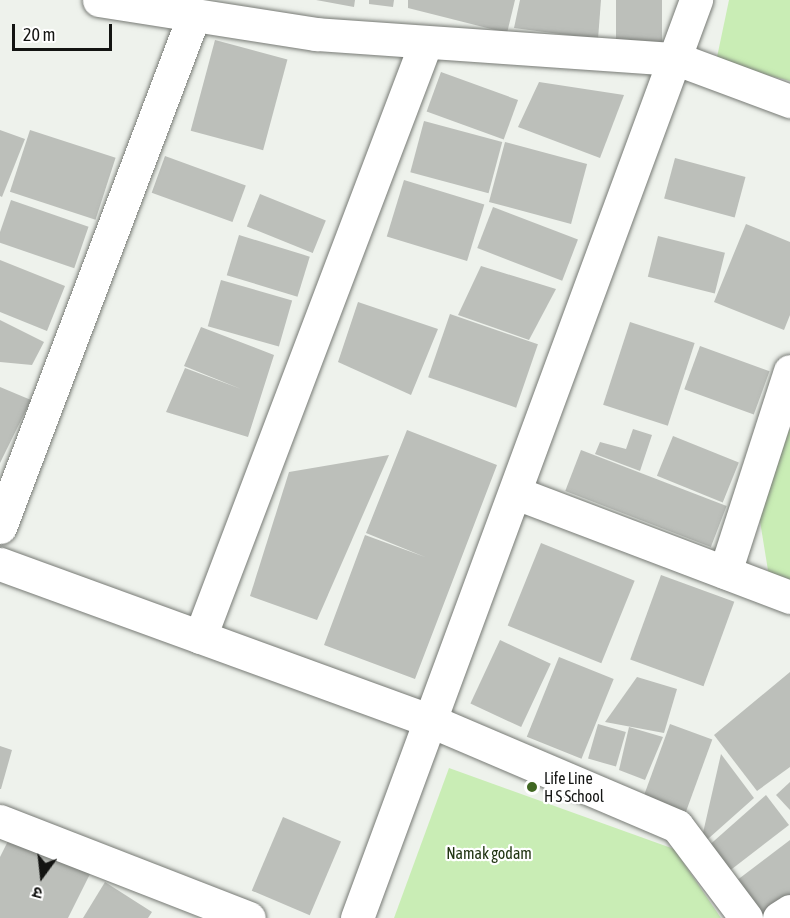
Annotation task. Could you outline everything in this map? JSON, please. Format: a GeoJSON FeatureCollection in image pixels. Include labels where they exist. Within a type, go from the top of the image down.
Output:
{"type":"FeatureCollection","features":[{"type":"Feature","properties":{"kind":"street"},"geometry":{"type":"LineString","coordinates":[[99,0],[316,34],[677,59],[790,101]]}},
{"type":"Feature","properties":{"kind":"street"},"geometry":{"type":"LineString","coordinates":[[357,918],[677,59],[696,0]]}},
{"type":"Feature","properties":{"kind":"street"},"geometry":{"type":"LineString","coordinates":[[0,527],[194,15]]}},
{"type":"Feature","properties":{"kind":"street"},"geometry":{"type":"LineString","coordinates":[[200,637],[426,42]]}},
{"type":"Feature","properties":{"kind":"street"},"geometry":{"type":"LineString","coordinates":[[725,572],[790,371]]}},
{"type":"Feature","properties":{"kind":"street"},"geometry":{"type":"LineString","coordinates":[[516,493],[790,597]]}},
{"type":"Feature","properties":{"kind":"street"},"geometry":{"type":"LineString","coordinates":[[0,564],[431,721],[677,826],[746,918]]}},
{"type":"Feature","properties":{"kind":"street"},"geometry":{"type":"LineString","coordinates":[[0,821],[187,907],[249,918]]}},
{"type":"Feature","properties":{"kind":"street"},"geometry":{"type":"LineString","coordinates":[[779,918],[790,911]]}},
{"type":"Feature","properties":{"kind":"green space"},"geometry":{"type":"Polygon","coordinates":[[[729,0],[790,0],[790,81],[716,62],[729,0]]]}},
{"type":"Feature","properties":{"kind":"green space"},"geometry":{"type":"Polygon","coordinates":[[[778,423],[790,430],[790,593],[771,589],[759,515],[778,423]]]}},
{"type":"Feature","properties":{"kind":"green space","name":"Namak godam"},"geometry":{"type":"Polygon","coordinates":[[[449,768],[674,849],[721,918],[394,918],[449,768]]]}},
{"type":"Feature","properties":{"kind":"building"},"geometry":{"type":"Polygon","coordinates":[[[316,0],[355,0],[354,7],[316,0]]]}},
{"type":"Feature","properties":{"kind":"building"},"geometry":{"type":"Polygon","coordinates":[[[369,0],[394,0],[393,7],[369,4],[369,0]]]}},
{"type":"Feature","properties":{"kind":"building"},"geometry":{"type":"Polygon","coordinates":[[[408,0],[515,0],[507,33],[408,8],[408,0]]]}},
{"type":"Feature","properties":{"kind":"building"},"geometry":{"type":"Polygon","coordinates":[[[520,0],[601,0],[598,39],[514,28],[520,0]]]}},
{"type":"Feature","properties":{"kind":"building"},"geometry":{"type":"Polygon","coordinates":[[[616,0],[662,0],[662,46],[616,46],[616,0]]]}},
{"type":"Feature","properties":{"kind":"building"},"geometry":{"type":"Polygon","coordinates":[[[215,40],[287,59],[263,150],[191,131],[215,40]]]}},
{"type":"Feature","properties":{"kind":"building"},"geometry":{"type":"Polygon","coordinates":[[[441,72],[518,100],[504,140],[427,111],[441,72]]]}},
{"type":"Feature","properties":{"kind":"building"},"geometry":{"type":"Polygon","coordinates":[[[539,82],[624,95],[600,158],[518,127],[539,82]]]}},
{"type":"Feature","properties":{"kind":"building"},"geometry":{"type":"Polygon","coordinates":[[[424,121],[502,142],[489,193],[410,172],[424,121]]]}},
{"type":"Feature","properties":{"kind":"building"},"geometry":{"type":"Polygon","coordinates":[[[0,130],[25,139],[2,197],[0,196],[0,130]]]}},
{"type":"Feature","properties":{"kind":"building"},"geometry":{"type":"Polygon","coordinates":[[[30,130],[116,158],[96,220],[10,192],[30,130]]]}},
{"type":"Feature","properties":{"kind":"building"},"geometry":{"type":"Polygon","coordinates":[[[505,142],[587,164],[571,224],[489,202],[505,142]]]}},
{"type":"Feature","properties":{"kind":"building"},"geometry":{"type":"Polygon","coordinates":[[[165,156],[246,185],[232,222],[152,193],[165,156]]]}},
{"type":"Feature","properties":{"kind":"building"},"geometry":{"type":"Polygon","coordinates":[[[675,158],[746,177],[735,217],[664,199],[675,158]]]}},
{"type":"Feature","properties":{"kind":"building"},"geometry":{"type":"Polygon","coordinates":[[[404,180],[484,205],[467,261],[387,236],[404,180]]]}},
{"type":"Feature","properties":{"kind":"building"},"geometry":{"type":"Polygon","coordinates":[[[260,194],[326,221],[313,253],[247,226],[260,194]]]}},
{"type":"Feature","properties":{"kind":"building"},"geometry":{"type":"Polygon","coordinates":[[[11,200],[89,227],[74,268],[0,243],[0,232],[11,200]]]}},
{"type":"Feature","properties":{"kind":"building"},"geometry":{"type":"Polygon","coordinates":[[[493,207],[578,240],[562,281],[477,248],[493,207]]]}},
{"type":"Feature","properties":{"kind":"building"},"geometry":{"type":"Polygon","coordinates":[[[746,224],[790,242],[790,315],[784,330],[714,302],[746,224]]]}},
{"type":"Feature","properties":{"kind":"building"},"geometry":{"type":"Polygon","coordinates":[[[239,235],[310,257],[297,297],[227,275],[239,235]]]}},
{"type":"Feature","properties":{"kind":"building"},"geometry":{"type":"Polygon","coordinates":[[[658,236],[725,253],[715,293],[648,277],[658,236]]]}},
{"type":"Feature","properties":{"kind":"building"},"geometry":{"type":"Polygon","coordinates":[[[0,260],[65,286],[47,331],[0,312],[0,260]]]}},
{"type":"Feature","properties":{"kind":"building"},"geometry":{"type":"Polygon","coordinates":[[[481,266],[556,289],[529,340],[458,315],[481,266]]]}},
{"type":"Feature","properties":{"kind":"building"},"geometry":{"type":"Polygon","coordinates":[[[221,280],[292,300],[279,347],[208,326],[221,280]]]}},
{"type":"Feature","properties":{"kind":"building"},"geometry":{"type":"Polygon","coordinates":[[[358,302],[438,329],[411,395],[338,362],[358,302]]]}},
{"type":"Feature","properties":{"kind":"building"},"geometry":{"type":"Polygon","coordinates":[[[450,314],[538,344],[516,408],[428,377],[450,314]]]}},
{"type":"Feature","properties":{"kind":"building"},"geometry":{"type":"Polygon","coordinates":[[[0,320],[44,342],[32,365],[0,362],[0,320]]]}},
{"type":"Feature","properties":{"kind":"building"},"geometry":{"type":"Polygon","coordinates":[[[630,322],[695,343],[668,426],[603,405],[630,322]]]}},
{"type":"Feature","properties":{"kind":"building"},"geometry":{"type":"Polygon","coordinates":[[[201,327],[274,355],[248,437],[166,412],[185,368],[241,389],[184,366],[201,327]]]}},
{"type":"Feature","properties":{"kind":"building"},"geometry":{"type":"Polygon","coordinates":[[[700,346],[770,371],[754,415],[684,389],[700,346]]]}},
{"type":"Feature","properties":{"kind":"building"},"geometry":{"type":"Polygon","coordinates":[[[0,387],[31,400],[0,463],[0,387]]]}},
{"type":"Feature","properties":{"kind":"building"},"geometry":{"type":"Polygon","coordinates":[[[633,429],[652,435],[640,471],[595,454],[600,442],[626,449],[633,429]]]}},
{"type":"Feature","properties":{"kind":"building"},"geometry":{"type":"Polygon","coordinates":[[[407,430],[497,465],[415,679],[324,645],[365,535],[425,557],[366,533],[407,430]]]}},
{"type":"Feature","properties":{"kind":"building"},"geometry":{"type":"Polygon","coordinates":[[[673,436],[739,463],[723,502],[657,476],[673,436]]]}},
{"type":"Feature","properties":{"kind":"building"},"geometry":{"type":"Polygon","coordinates":[[[581,450],[727,506],[711,547],[565,491],[581,450]]]}},
{"type":"Feature","properties":{"kind":"building"},"geometry":{"type":"Polygon","coordinates":[[[389,455],[317,620],[250,596],[289,472],[389,455]]]}},
{"type":"Feature","properties":{"kind":"building"},"geometry":{"type":"Polygon","coordinates":[[[541,543],[635,581],[601,663],[508,626],[541,543]]]}},
{"type":"Feature","properties":{"kind":"building"},"geometry":{"type":"Polygon","coordinates":[[[661,575],[734,602],[704,686],[630,660],[661,575]]]}},
{"type":"Feature","properties":{"kind":"building"},"geometry":{"type":"Polygon","coordinates":[[[500,640],[551,664],[521,727],[470,703],[500,640]]]}},
{"type":"Feature","properties":{"kind":"building"},"geometry":{"type":"Polygon","coordinates":[[[559,657],[614,679],[581,759],[527,737],[559,657]]]}},
{"type":"Feature","properties":{"kind":"building"},"geometry":{"type":"Polygon","coordinates":[[[790,672],[790,767],[757,791],[714,735],[790,672]]]}},
{"type":"Feature","properties":{"kind":"building"},"geometry":{"type":"Polygon","coordinates":[[[637,677],[677,689],[664,733],[605,722],[637,677]]]}},
{"type":"Feature","properties":{"kind":"building"},"geometry":{"type":"Polygon","coordinates":[[[598,724],[626,732],[616,767],[588,759],[598,724]]]}},
{"type":"Feature","properties":{"kind":"building"},"geometry":{"type":"Polygon","coordinates":[[[670,724],[712,739],[683,819],[641,804],[670,724]]]}},
{"type":"Feature","properties":{"kind":"building"},"geometry":{"type":"Polygon","coordinates":[[[629,727],[663,737],[645,780],[619,770],[629,727]]]}},
{"type":"Feature","properties":{"kind":"building"},"geometry":{"type":"Polygon","coordinates":[[[0,746],[12,750],[1,789],[0,789],[0,746]]]}},
{"type":"Feature","properties":{"kind":"building"},"geometry":{"type":"Polygon","coordinates":[[[721,754],[754,798],[700,846],[721,754]]]}},
{"type":"Feature","properties":{"kind":"building"},"geometry":{"type":"Polygon","coordinates":[[[790,782],[790,810],[776,795],[790,782]]]}},
{"type":"Feature","properties":{"kind":"building"},"geometry":{"type":"Polygon","coordinates":[[[766,795],[789,825],[728,872],[706,848],[766,795]]]}},
{"type":"Feature","properties":{"kind":"building"},"geometry":{"type":"Polygon","coordinates":[[[283,817],[341,842],[310,915],[252,891],[283,817]]]}},
{"type":"Feature","properties":{"kind":"building"},"geometry":{"type":"Polygon","coordinates":[[[11,835],[90,874],[68,918],[0,918],[0,857],[11,835]]]}},
{"type":"Feature","properties":{"kind":"building"},"geometry":{"type":"Polygon","coordinates":[[[790,840],[790,904],[772,918],[758,918],[732,884],[790,840]]]}},
{"type":"Feature","properties":{"kind":"building"},"geometry":{"type":"Polygon","coordinates":[[[105,882],[152,912],[148,918],[83,918],[105,882]]]}},
{"type":"Feature","properties":{"kind":"place","name":"Life Line H S School"},"geometry":{"type":"Point","coordinates":[532,787]}}]}
